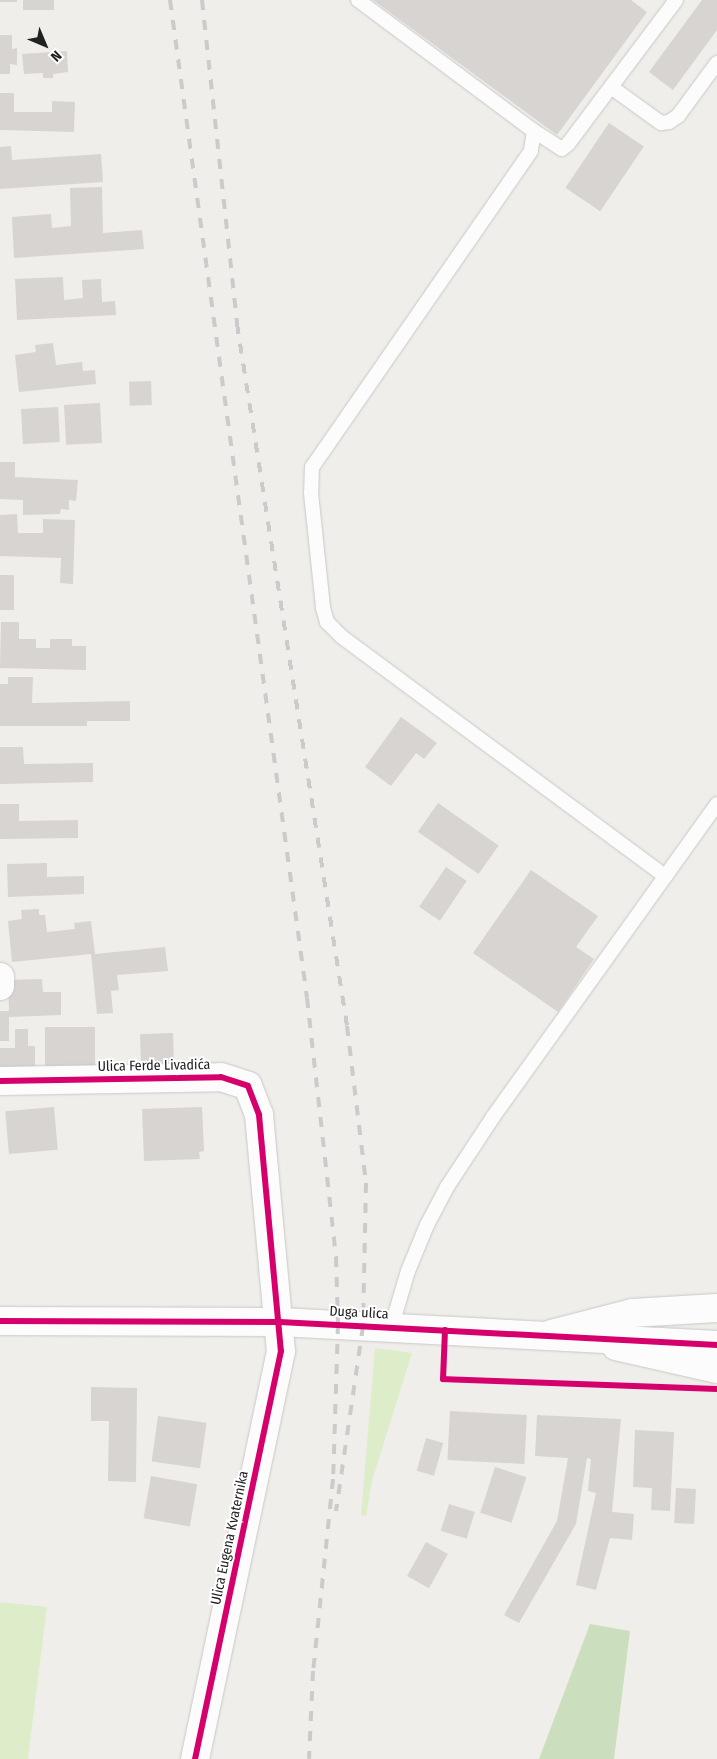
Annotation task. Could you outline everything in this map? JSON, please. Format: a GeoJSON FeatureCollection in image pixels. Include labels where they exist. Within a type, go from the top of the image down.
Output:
{"type":"FeatureCollection","features":[{"type":"Feature","properties":{"kind":"street"},"geometry":{"type":"LineString","coordinates":[[0,977],[0,986]]}},
{"type":"Feature","properties":{"kind":"street","name":"Ulica Ferde Livadića"},"geometry":{"type":"LineString","coordinates":[[0,1081],[221,1077],[248,1086],[260,1115],[280,1322]]}},
{"type":"Feature","properties":{"kind":"street","name":"Duga ulica"},"geometry":{"type":"LineString","coordinates":[[551,1334],[632,1313],[717,1308]]}},
{"type":"Feature","properties":{"kind":"street","name":"Duga ulica"},"geometry":{"type":"LineString","coordinates":[[0,1321],[280,1322],[551,1334],[717,1345]]}},
{"type":"Feature","properties":{"kind":"street","name":"Ulica Eugena Kvaternika"},"geometry":{"type":"LineString","coordinates":[[195,1759],[278,1376],[280,1322]]}},
{"type":"Feature","properties":{"kind":"street","name":"Duga ulica"},"geometry":{"type":"LineString","coordinates":[[578,1336],[717,1369]]}},
{"type":"Feature","properties":{"kind":"lane"},"geometry":{"type":"LineString","coordinates":[[358,0],[534,131],[562,149],[676,0]]}},
{"type":"Feature","properties":{"kind":"lane"},"geometry":{"type":"LineString","coordinates":[[611,87],[660,123],[669,122],[678,116],[717,63]]}},
{"type":"Feature","properties":{"kind":"lane"},"geometry":{"type":"LineString","coordinates":[[534,131],[531,151],[312,467],[311,493],[323,608],[327,622],[342,637],[664,876]]}},
{"type":"Feature","properties":{"kind":"lane"},"geometry":{"type":"LineString","coordinates":[[391,1328],[412,1262],[447,1188],[493,1118],[717,804]]}},
{"type":"Feature","properties":{"kind":"green space"},"geometry":{"type":"Polygon","coordinates":[[[375,1348],[412,1353],[372,1481],[366,1516],[361,1515],[375,1348]]]}},
{"type":"Feature","properties":{"kind":"green space"},"geometry":{"type":"Polygon","coordinates":[[[0,1602],[47,1607],[28,1759],[0,1759],[0,1602]]]}},
{"type":"Feature","properties":{"kind":"green space"},"geometry":{"type":"Polygon","coordinates":[[[590,1624],[630,1631],[614,1759],[539,1759],[590,1624]]]}},
{"type":"Feature","properties":{"kind":"building"},"geometry":{"type":"Polygon","coordinates":[[[0,0],[17,0],[17,2],[0,2],[0,0]]]}},
{"type":"Feature","properties":{"kind":"building"},"geometry":{"type":"Polygon","coordinates":[[[23,0],[54,0],[54,10],[23,10],[23,0]]]}},
{"type":"Feature","properties":{"kind":"building"},"geometry":{"type":"Polygon","coordinates":[[[373,0],[631,0],[647,12],[557,135],[373,0]]]}},
{"type":"Feature","properties":{"kind":"building"},"geometry":{"type":"Polygon","coordinates":[[[702,0],[717,0],[717,30],[673,90],[649,72],[702,0]]]}},
{"type":"Feature","properties":{"kind":"building"},"geometry":{"type":"Polygon","coordinates":[[[0,35],[12,35],[12,49],[17,48],[17,65],[10,64],[10,74],[0,74],[0,35]]]}},
{"type":"Feature","properties":{"kind":"building"},"geometry":{"type":"Polygon","coordinates":[[[67,51],[68,72],[53,74],[53,78],[43,78],[43,73],[24,74],[22,54],[67,51]]]}},
{"type":"Feature","properties":{"kind":"building"},"geometry":{"type":"Polygon","coordinates":[[[0,93],[14,93],[14,112],[52,112],[52,101],[75,102],[74,132],[0,130],[0,93]]]}},
{"type":"Feature","properties":{"kind":"building"},"geometry":{"type":"Polygon","coordinates":[[[609,123],[644,146],[600,211],[565,188],[609,123]]]}},
{"type":"Feature","properties":{"kind":"building"},"geometry":{"type":"Polygon","coordinates":[[[11,146],[12,160],[101,154],[103,182],[0,189],[0,147],[11,146]]]}},
{"type":"Feature","properties":{"kind":"building"},"geometry":{"type":"Polygon","coordinates":[[[102,187],[103,233],[142,230],[144,249],[14,258],[12,217],[51,214],[52,228],[71,226],[70,188],[102,187]]]}},
{"type":"Feature","properties":{"kind":"building"},"geometry":{"type":"Polygon","coordinates":[[[63,277],[64,300],[83,298],[82,280],[101,279],[102,302],[115,301],[116,315],[17,320],[15,279],[63,277]]]}},
{"type":"Feature","properties":{"kind":"building"},"geometry":{"type":"Polygon","coordinates":[[[53,343],[56,365],[82,362],[83,371],[95,370],[96,384],[19,392],[15,355],[36,352],[35,345],[53,343]]]}},
{"type":"Feature","properties":{"kind":"building"},"geometry":{"type":"Polygon","coordinates":[[[151,381],[152,405],[130,406],[129,382],[151,381]]]}},
{"type":"Feature","properties":{"kind":"building"},"geometry":{"type":"Polygon","coordinates":[[[100,403],[102,443],[66,445],[64,405],[100,403]]]}},
{"type":"Feature","properties":{"kind":"building"},"geometry":{"type":"Polygon","coordinates":[[[58,407],[60,442],[23,444],[21,409],[58,407]]]}},
{"type":"Feature","properties":{"kind":"building"},"geometry":{"type":"Polygon","coordinates":[[[0,462],[15,462],[15,477],[78,480],[76,501],[69,500],[69,510],[61,509],[60,514],[23,515],[23,500],[0,499],[0,462]]]}},
{"type":"Feature","properties":{"kind":"building"},"geometry":{"type":"Polygon","coordinates":[[[17,514],[18,533],[43,533],[43,519],[75,520],[73,584],[60,583],[61,558],[0,556],[0,515],[17,514]]]}},
{"type":"Feature","properties":{"kind":"building"},"geometry":{"type":"Polygon","coordinates":[[[0,575],[14,575],[14,610],[0,610],[0,575]]]}},
{"type":"Feature","properties":{"kind":"building"},"geometry":{"type":"Polygon","coordinates":[[[1,622],[19,622],[19,639],[36,639],[36,648],[50,648],[50,639],[72,639],[72,646],[86,646],[86,670],[0,668],[1,622]]]}},
{"type":"Feature","properties":{"kind":"building"},"geometry":{"type":"Polygon","coordinates":[[[8,677],[33,677],[32,703],[130,701],[130,721],[87,721],[87,726],[0,726],[0,684],[8,684],[8,677]]]}},
{"type":"Feature","properties":{"kind":"building"},"geometry":{"type":"Polygon","coordinates":[[[401,717],[437,743],[424,759],[416,753],[391,786],[365,767],[401,717]]]}},
{"type":"Feature","properties":{"kind":"building"},"geometry":{"type":"Polygon","coordinates":[[[0,747],[23,747],[24,764],[93,763],[93,782],[0,784],[0,747]]]}},
{"type":"Feature","properties":{"kind":"building"},"geometry":{"type":"Polygon","coordinates":[[[438,803],[499,845],[479,874],[418,832],[438,803]]]}},
{"type":"Feature","properties":{"kind":"building"},"geometry":{"type":"Polygon","coordinates":[[[0,804],[19,804],[19,821],[78,820],[78,838],[0,839],[0,804]]]}},
{"type":"Feature","properties":{"kind":"building"},"geometry":{"type":"Polygon","coordinates":[[[47,863],[47,877],[84,876],[84,894],[8,897],[7,864],[47,863]]]}},
{"type":"Feature","properties":{"kind":"building"},"geometry":{"type":"Polygon","coordinates":[[[446,867],[467,881],[440,921],[419,907],[446,867]]]}},
{"type":"Feature","properties":{"kind":"building"},"geometry":{"type":"Polygon","coordinates":[[[531,870],[598,916],[576,947],[594,959],[558,1012],[473,953],[531,870]]]}},
{"type":"Feature","properties":{"kind":"building"},"geometry":{"type":"Polygon","coordinates":[[[39,909],[39,915],[45,915],[47,932],[75,929],[74,923],[91,921],[95,954],[165,947],[168,971],[117,975],[119,990],[111,991],[113,1013],[97,1014],[91,954],[12,962],[8,921],[22,919],[21,910],[39,909]]]}},
{"type":"Feature","properties":{"kind":"building"},"geometry":{"type":"Polygon","coordinates":[[[42,979],[43,992],[61,992],[61,1015],[9,1017],[9,1041],[0,1041],[0,1011],[9,1011],[8,980],[42,979]]]}},
{"type":"Feature","properties":{"kind":"building"},"geometry":{"type":"Polygon","coordinates":[[[45,1027],[95,1027],[95,1069],[45,1069],[45,1027]]]}},
{"type":"Feature","properties":{"kind":"building"},"geometry":{"type":"Polygon","coordinates":[[[15,1029],[28,1029],[28,1046],[35,1046],[35,1067],[0,1068],[0,1048],[15,1048],[15,1029]]]}},
{"type":"Feature","properties":{"kind":"building"},"geometry":{"type":"Polygon","coordinates":[[[173,1033],[174,1071],[141,1072],[140,1034],[173,1033]]]}},
{"type":"Feature","properties":{"kind":"building"},"geometry":{"type":"Polygon","coordinates":[[[54,1107],[58,1150],[9,1154],[5,1111],[54,1107]]]}},
{"type":"Feature","properties":{"kind":"building"},"geometry":{"type":"Polygon","coordinates":[[[202,1107],[204,1151],[199,1152],[200,1159],[144,1161],[142,1109],[202,1107]]]}},
{"type":"Feature","properties":{"kind":"building"},"geometry":{"type":"Polygon","coordinates":[[[91,1387],[137,1388],[136,1482],[108,1481],[109,1421],[91,1421],[91,1387]]]}},
{"type":"Feature","properties":{"kind":"building"},"geometry":{"type":"Polygon","coordinates":[[[450,1411],[527,1415],[524,1464],[447,1460],[450,1411]]]}},
{"type":"Feature","properties":{"kind":"building"},"geometry":{"type":"Polygon","coordinates":[[[537,1415],[621,1419],[612,1512],[634,1514],[632,1540],[610,1538],[596,1590],[576,1585],[596,1493],[588,1491],[591,1459],[587,1458],[576,1524],[519,1623],[504,1615],[557,1521],[568,1458],[535,1456],[537,1415]]]}},
{"type":"Feature","properties":{"kind":"building"},"geometry":{"type":"Polygon","coordinates":[[[158,1416],[207,1423],[200,1468],[152,1462],[158,1416]]]}},
{"type":"Feature","properties":{"kind":"building"},"geometry":{"type":"Polygon","coordinates":[[[635,1430],[674,1432],[670,1511],[651,1510],[652,1488],[633,1487],[635,1430]]]}},
{"type":"Feature","properties":{"kind":"building"},"geometry":{"type":"Polygon","coordinates":[[[426,1438],[443,1443],[434,1476],[417,1471],[426,1438]]]}},
{"type":"Feature","properties":{"kind":"building"},"geometry":{"type":"Polygon","coordinates":[[[495,1467],[526,1477],[512,1523],[480,1513],[495,1467]]]}},
{"type":"Feature","properties":{"kind":"building"},"geometry":{"type":"Polygon","coordinates":[[[151,1476],[197,1484],[190,1527],[144,1518],[151,1476]]]}},
{"type":"Feature","properties":{"kind":"building"},"geometry":{"type":"Polygon","coordinates":[[[676,1488],[696,1489],[694,1524],[674,1523],[676,1488]]]}},
{"type":"Feature","properties":{"kind":"building"},"geometry":{"type":"Polygon","coordinates":[[[449,1504],[475,1512],[467,1539],[441,1531],[449,1504]]]}},
{"type":"Feature","properties":{"kind":"building"},"geometry":{"type":"Polygon","coordinates":[[[426,1542],[448,1554],[429,1588],[407,1576],[426,1542]]]}},
{"type":"Feature","properties":{"kind":"railway"},"geometry":{"type":"LineString","coordinates":[[170,0],[307,998],[336,1257],[338,1324],[333,1479],[313,1671],[309,1759]]}},
{"type":"Feature","properties":{"kind":"railway"},"geometry":{"type":"LineString","coordinates":[[202,0],[237,324],[347,1026],[366,1183],[363,1326],[336,1511]]}},
{"type":"Feature","properties":{"kind":"cycle path"},"geometry":{"type":"LineString","coordinates":[[0,1081],[221,1077],[248,1086],[259,1115],[281,1351],[195,1759]]}},
{"type":"Feature","properties":{"kind":"cycle path"},"geometry":{"type":"LineString","coordinates":[[0,1321],[280,1322],[717,1345]]}},
{"type":"Feature","properties":{"kind":"cycle path"},"geometry":{"type":"LineString","coordinates":[[445,1330],[443,1379],[717,1389]]}}]}
